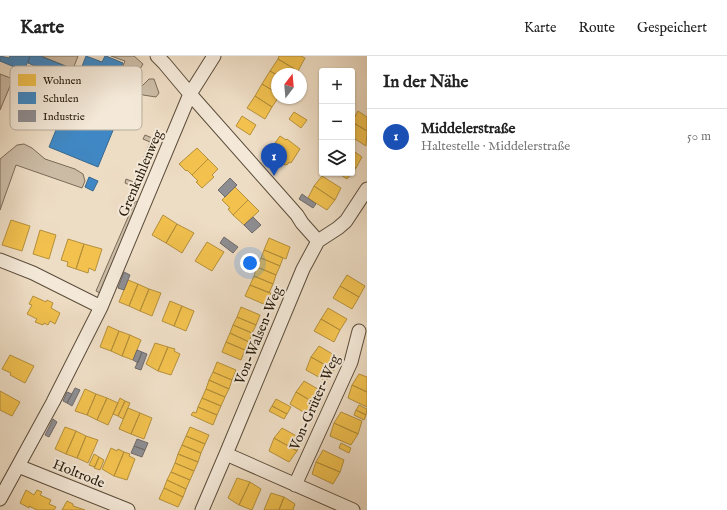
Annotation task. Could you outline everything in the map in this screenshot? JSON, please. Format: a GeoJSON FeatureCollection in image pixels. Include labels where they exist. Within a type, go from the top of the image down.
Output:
{"type":"FeatureCollection","features":[{"type":"Feature","properties":{"kind":"street"},"geometry":{"type":"LineString","coordinates":[[157,56],[297,214],[302,223],[318,241]]}},
{"type":"Feature","properties":{"kind":"street","name":"Grenkuhlenweg"},"geometry":{"type":"LineString","coordinates":[[0,499],[53,402],[101,307],[190,94],[214,56]]}},
{"type":"Feature","properties":{"kind":"street","name":"Von-Walsen-Weg"},"geometry":{"type":"LineString","coordinates":[[202,510],[303,269],[318,241],[346,221],[367,189]]}},
{"type":"Feature","properties":{"kind":"street"},"geometry":{"type":"LineString","coordinates":[[0,260],[33,273],[101,307]]}},
{"type":"Feature","properties":{"kind":"street","name":"Von-Grüter-Weg"},"geometry":{"type":"LineString","coordinates":[[295,485],[351,362],[359,331]]}},
{"type":"Feature","properties":{"kind":"street"},"geometry":{"type":"LineString","coordinates":[[226,454],[352,510]]}},
{"type":"Feature","properties":{"kind":"street","name":"Holtrode"},"geometry":{"type":"LineString","coordinates":[[18,466],[128,510]]}},
{"type":"Feature","properties":{"kind":"shaded area"},"geometry":{"type":"Polygon","coordinates":[[[41,56],[78,56],[74,66],[66,66],[41,56]]]}},
{"type":"Feature","properties":{"kind":"shaded area"},"geometry":{"type":"Polygon","coordinates":[[[111,56],[134,56],[143,64],[142,66],[123,66],[125,61],[111,56]]]}},
{"type":"Feature","properties":{"kind":"shaded area"},"geometry":{"type":"Polygon","coordinates":[[[0,74],[10,78],[10,86],[0,110],[0,74]]]}},
{"type":"Feature","properties":{"kind":"shaded area"},"geometry":{"type":"Polygon","coordinates":[[[149,79],[154,79],[159,93],[156,97],[143,95],[142,86],[149,79]]]}},
{"type":"Feature","properties":{"kind":"shaded area"},"geometry":{"type":"Polygon","coordinates":[[[145,135],[157,140],[136,188],[125,183],[126,179],[134,182],[150,142],[143,139],[145,135]]]}},
{"type":"Feature","properties":{"kind":"shaded area"},"geometry":{"type":"Polygon","coordinates":[[[24,144],[32,148],[45,159],[75,169],[83,174],[85,181],[82,188],[16,165],[0,210],[0,159],[17,145],[24,144]]]}},
{"type":"Feature","properties":{"kind":"shaded area"},"geometry":{"type":"Polygon","coordinates":[[[135,201],[139,203],[100,293],[96,291],[135,201]]]}},
{"type":"Feature","properties":{"kind":"building: Wohnen"},"geometry":{"type":"Polygon","coordinates":[[[279,56],[301,56],[305,58],[300,68],[293,68],[278,59],[279,56]]]}},
{"type":"Feature","properties":{"kind":"building: Wohnen"},"geometry":{"type":"Polygon","coordinates":[[[278,59],[293,68],[272,68],[278,59]]]}},
{"type":"Feature","properties":{"kind":"building: Wohnen"},"geometry":{"type":"Polygon","coordinates":[[[270,71],[271,72],[271,89],[262,84],[270,71]]]}},
{"type":"Feature","properties":{"kind":"building: Wohnen"},"geometry":{"type":"Polygon","coordinates":[[[262,84],[271,89],[271,104],[274,104],[272,107],[255,96],[262,84]]]}},
{"type":"Feature","properties":{"kind":"building: Wohnen"},"geometry":{"type":"Polygon","coordinates":[[[255,96],[272,107],[265,119],[247,108],[255,96]]]}},
{"type":"Feature","properties":{"kind":"building: Wohnen"},"geometry":{"type":"Polygon","coordinates":[[[358,111],[367,117],[367,131],[355,124],[355,116],[358,111]]]}},
{"type":"Feature","properties":{"kind":"building: Wohnen"},"geometry":{"type":"Polygon","coordinates":[[[294,112],[307,120],[301,128],[289,119],[294,112]]]}},
{"type":"Feature","properties":{"kind":"building: Wohnen"},"geometry":{"type":"Polygon","coordinates":[[[242,116],[256,125],[250,135],[236,126],[242,116]]]}},
{"type":"Feature","properties":{"kind":"building: Wohnen"},"geometry":{"type":"Polygon","coordinates":[[[355,124],[367,131],[366,146],[355,139],[355,124]]]}},
{"type":"Feature","properties":{"kind":"building: Wohnen"},"geometry":{"type":"Polygon","coordinates":[[[280,136],[286,140],[287,139],[300,149],[291,163],[289,162],[285,165],[281,160],[283,158],[270,150],[280,136]]]}},
{"type":"Feature","properties":{"kind":"building: Wohnen"},"geometry":{"type":"Polygon","coordinates":[[[197,148],[208,159],[192,175],[179,164],[197,148]]]}},
{"type":"Feature","properties":{"kind":"building: Wohnen"},"geometry":{"type":"Polygon","coordinates":[[[355,152],[362,157],[355,168],[355,152]]]}},
{"type":"Feature","properties":{"kind":"building: Wohnen"},"geometry":{"type":"Polygon","coordinates":[[[208,159],[218,169],[212,175],[214,177],[202,188],[192,175],[208,159]]]}},
{"type":"Feature","properties":{"kind":"building: Wohnen"},"geometry":{"type":"Polygon","coordinates":[[[322,176],[341,188],[335,200],[314,186],[322,176]]]}},
{"type":"Feature","properties":{"kind":"building: Wohnen"},"geometry":{"type":"Polygon","coordinates":[[[342,176],[350,176],[347,179],[342,176]]]}},
{"type":"Feature","properties":{"kind":"building: Wohnen"},"geometry":{"type":"Polygon","coordinates":[[[314,186],[335,200],[327,210],[308,198],[314,186]]]}},
{"type":"Feature","properties":{"kind":"building: Wohnen"},"geometry":{"type":"Polygon","coordinates":[[[235,187],[248,200],[233,215],[228,209],[230,208],[222,200],[235,187]]]}},
{"type":"Feature","properties":{"kind":"building: Wohnen"},"geometry":{"type":"Polygon","coordinates":[[[248,200],[259,211],[244,225],[233,215],[248,200]]]}},
{"type":"Feature","properties":{"kind":"building: Wohnen"},"geometry":{"type":"Polygon","coordinates":[[[163,215],[177,224],[166,243],[152,235],[163,215]]]}},
{"type":"Feature","properties":{"kind":"building: Wohnen"},"geometry":{"type":"Polygon","coordinates":[[[11,220],[30,226],[22,251],[2,245],[11,220]]]}},
{"type":"Feature","properties":{"kind":"building: Wohnen"},"geometry":{"type":"Polygon","coordinates":[[[177,224],[194,233],[182,253],[166,243],[177,224]]]}},
{"type":"Feature","properties":{"kind":"building: Wohnen"},"geometry":{"type":"Polygon","coordinates":[[[40,230],[56,235],[49,259],[33,254],[40,230]]]}},
{"type":"Feature","properties":{"kind":"building: Wohnen"},"geometry":{"type":"Polygon","coordinates":[[[269,238],[290,247],[286,259],[264,250],[269,238]]]}},
{"type":"Feature","properties":{"kind":"building: Wohnen"},"geometry":{"type":"Polygon","coordinates":[[[68,239],[84,244],[76,269],[67,266],[68,262],[61,260],[68,239]]]}},
{"type":"Feature","properties":{"kind":"building: Wohnen"},"geometry":{"type":"Polygon","coordinates":[[[207,242],[224,252],[212,271],[195,261],[207,242]]]}},
{"type":"Feature","properties":{"kind":"building: Wohnen"},"geometry":{"type":"Polygon","coordinates":[[[84,244],[102,249],[95,271],[89,268],[88,273],[76,269],[84,244]]]}},
{"type":"Feature","properties":{"kind":"building: Wohnen"},"geometry":{"type":"Polygon","coordinates":[[[264,250],[283,258],[280,266],[261,258],[264,250]]]}},
{"type":"Feature","properties":{"kind":"building: Wohnen"},"geometry":{"type":"Polygon","coordinates":[[[261,258],[280,266],[276,275],[257,267],[261,258]]]}},
{"type":"Feature","properties":{"kind":"building: Wohnen"},"geometry":{"type":"Polygon","coordinates":[[[257,267],[276,275],[273,284],[254,276],[257,267]]]}},
{"type":"Feature","properties":{"kind":"building: Wohnen"},"geometry":{"type":"Polygon","coordinates":[[[347,275],[365,286],[359,297],[340,286],[347,275]]]}},
{"type":"Feature","properties":{"kind":"building: Wohnen"},"geometry":{"type":"Polygon","coordinates":[[[254,276],[273,284],[269,293],[250,285],[254,276]]]}},
{"type":"Feature","properties":{"kind":"building: Wohnen"},"geometry":{"type":"Polygon","coordinates":[[[128,280],[138,284],[129,306],[119,302],[128,280]]]}},
{"type":"Feature","properties":{"kind":"building: Wohnen"},"geometry":{"type":"Polygon","coordinates":[[[138,284],[149,289],[140,311],[129,306],[138,284]]]}},
{"type":"Feature","properties":{"kind":"building: Wohnen"},"geometry":{"type":"Polygon","coordinates":[[[250,285],[271,293],[266,305],[245,296],[250,285]]]}},
{"type":"Feature","properties":{"kind":"building: Wohnen"},"geometry":{"type":"Polygon","coordinates":[[[340,286],[359,297],[352,309],[333,298],[340,286]]]}},
{"type":"Feature","properties":{"kind":"building: Wohnen"},"geometry":{"type":"Polygon","coordinates":[[[149,289],[161,293],[152,316],[140,311],[149,289]]]}},
{"type":"Feature","properties":{"kind":"building: Wohnen"},"geometry":{"type":"Polygon","coordinates":[[[33,296],[46,302],[47,300],[53,303],[51,308],[60,313],[55,324],[50,321],[48,325],[44,323],[43,325],[35,322],[37,319],[27,314],[32,305],[29,304],[33,296]]]}},
{"type":"Feature","properties":{"kind":"building: Wohnen"},"geometry":{"type":"Polygon","coordinates":[[[170,301],[182,306],[174,326],[162,321],[170,301]]]}},
{"type":"Feature","properties":{"kind":"building: Wohnen"},"geometry":{"type":"Polygon","coordinates":[[[182,306],[194,311],[186,331],[174,326],[182,306]]]}},
{"type":"Feature","properties":{"kind":"building: Wohnen"},"geometry":{"type":"Polygon","coordinates":[[[241,307],[260,315],[256,325],[237,317],[241,307]]]}},
{"type":"Feature","properties":{"kind":"building: Wohnen"},"geometry":{"type":"Polygon","coordinates":[[[328,308],[347,319],[340,330],[321,319],[328,308]]]}},
{"type":"Feature","properties":{"kind":"building: Wohnen"},"geometry":{"type":"Polygon","coordinates":[[[237,317],[256,325],[252,333],[233,325],[237,317]]]}},
{"type":"Feature","properties":{"kind":"building: Wohnen"},"geometry":{"type":"Polygon","coordinates":[[[321,319],[340,330],[334,342],[314,331],[321,319]]]}},
{"type":"Feature","properties":{"kind":"building: Wohnen"},"geometry":{"type":"Polygon","coordinates":[[[233,325],[252,333],[249,342],[230,333],[233,325]]]}},
{"type":"Feature","properties":{"kind":"building: Wohnen"},"geometry":{"type":"Polygon","coordinates":[[[108,326],[119,331],[111,351],[100,347],[108,326]]]}},
{"type":"Feature","properties":{"kind":"building: Wohnen"},"geometry":{"type":"Polygon","coordinates":[[[119,331],[130,335],[122,356],[111,351],[119,331]]]}},
{"type":"Feature","properties":{"kind":"building: Wohnen"},"geometry":{"type":"Polygon","coordinates":[[[230,333],[249,342],[245,350],[226,342],[230,333]]]}},
{"type":"Feature","properties":{"kind":"building: Wohnen"},"geometry":{"type":"Polygon","coordinates":[[[130,335],[141,340],[133,360],[122,356],[130,335]]]}},
{"type":"Feature","properties":{"kind":"building: Wohnen"},"geometry":{"type":"Polygon","coordinates":[[[226,342],[245,350],[241,360],[222,352],[226,342]]]}},
{"type":"Feature","properties":{"kind":"building: Wohnen"},"geometry":{"type":"Polygon","coordinates":[[[155,343],[168,347],[158,371],[146,364],[155,343]]]}},
{"type":"Feature","properties":{"kind":"building: Wohnen"},"geometry":{"type":"Polygon","coordinates":[[[319,346],[339,358],[334,370],[311,357],[319,346]]]}},
{"type":"Feature","properties":{"kind":"building: Wohnen"},"geometry":{"type":"Polygon","coordinates":[[[168,347],[175,349],[174,351],[180,354],[171,375],[158,371],[168,347]]]}},
{"type":"Feature","properties":{"kind":"building: Wohnen"},"geometry":{"type":"Polygon","coordinates":[[[10,355],[34,366],[25,383],[10,375],[11,373],[2,369],[10,355]]]}},
{"type":"Feature","properties":{"kind":"building: Wohnen"},"geometry":{"type":"Polygon","coordinates":[[[311,357],[334,370],[326,381],[306,370],[311,357]]]}},
{"type":"Feature","properties":{"kind":"building: Wohnen"},"geometry":{"type":"Polygon","coordinates":[[[217,362],[236,370],[232,380],[213,372],[217,362]]]}},
{"type":"Feature","properties":{"kind":"building: Wohnen"},"geometry":{"type":"Polygon","coordinates":[[[213,372],[232,380],[229,389],[209,380],[213,372]]]}},
{"type":"Feature","properties":{"kind":"building: Wohnen"},"geometry":{"type":"Polygon","coordinates":[[[359,374],[367,377],[367,392],[352,385],[359,374]]]}},
{"type":"Feature","properties":{"kind":"building: Wohnen"},"geometry":{"type":"Polygon","coordinates":[[[209,380],[229,389],[225,397],[206,389],[209,380]]]}},
{"type":"Feature","properties":{"kind":"building: Wohnen"},"geometry":{"type":"Polygon","coordinates":[[[304,381],[323,392],[318,405],[296,392],[304,381]]]}},
{"type":"Feature","properties":{"kind":"building: Wohnen"},"geometry":{"type":"Polygon","coordinates":[[[352,385],[367,392],[367,407],[348,398],[352,385]]]}},
{"type":"Feature","properties":{"kind":"building: Wohnen"},"geometry":{"type":"Polygon","coordinates":[[[85,389],[96,394],[87,415],[75,411],[85,389]]]}},
{"type":"Feature","properties":{"kind":"building: Wohnen"},"geometry":{"type":"Polygon","coordinates":[[[206,389],[225,397],[221,406],[202,398],[206,389]]]}},
{"type":"Feature","properties":{"kind":"building: Wohnen"},"geometry":{"type":"Polygon","coordinates":[[[0,391],[20,402],[12,416],[0,410],[0,391]]]}},
{"type":"Feature","properties":{"kind":"building: Wohnen"},"geometry":{"type":"Polygon","coordinates":[[[296,392],[318,405],[310,416],[290,404],[296,392]]]}},
{"type":"Feature","properties":{"kind":"building: Wohnen"},"geometry":{"type":"Polygon","coordinates":[[[96,394],[107,398],[97,420],[87,415],[96,394]]]}},
{"type":"Feature","properties":{"kind":"building: Wohnen"},"geometry":{"type":"Polygon","coordinates":[[[107,398],[118,403],[108,425],[97,420],[107,398]]]}},
{"type":"Feature","properties":{"kind":"building: Wohnen"},"geometry":{"type":"Polygon","coordinates":[[[120,398],[125,401],[118,416],[113,414],[120,398]]]}},
{"type":"Feature","properties":{"kind":"building: Wohnen"},"geometry":{"type":"Polygon","coordinates":[[[202,398],[221,406],[217,415],[198,407],[202,398]]]}},
{"type":"Feature","properties":{"kind":"building: Wohnen"},"geometry":{"type":"Polygon","coordinates":[[[276,399],[291,407],[287,414],[272,406],[276,399]]]}},
{"type":"Feature","properties":{"kind":"building: Wohnen"},"geometry":{"type":"Polygon","coordinates":[[[125,401],[130,403],[123,419],[118,416],[125,401]]]}},
{"type":"Feature","properties":{"kind":"building: Wohnen"},"geometry":{"type":"Polygon","coordinates":[[[359,405],[367,409],[366,415],[356,410],[359,405]]]}},
{"type":"Feature","properties":{"kind":"building: Wohnen"},"geometry":{"type":"Polygon","coordinates":[[[272,406],[287,414],[284,419],[269,411],[272,406]]]}},
{"type":"Feature","properties":{"kind":"building: Wohnen"},"geometry":{"type":"Polygon","coordinates":[[[198,407],[217,415],[213,425],[191,415],[193,412],[196,413],[198,407]]]}},
{"type":"Feature","properties":{"kind":"building: Wohnen"},"geometry":{"type":"Polygon","coordinates":[[[128,408],[140,413],[131,434],[119,429],[128,408]]]}},
{"type":"Feature","properties":{"kind":"building: Wohnen"},"geometry":{"type":"Polygon","coordinates":[[[356,410],[366,415],[364,420],[354,415],[356,410]]]}},
{"type":"Feature","properties":{"kind":"building: Wohnen"},"geometry":{"type":"Polygon","coordinates":[[[341,412],[362,421],[358,434],[334,423],[341,412]]]}},
{"type":"Feature","properties":{"kind":"building: Wohnen"},"geometry":{"type":"Polygon","coordinates":[[[140,413],[152,418],[144,439],[131,434],[140,413]]]}},
{"type":"Feature","properties":{"kind":"building: Wohnen"},"geometry":{"type":"Polygon","coordinates":[[[334,423],[358,434],[351,445],[330,436],[334,423]]]}},
{"type":"Feature","properties":{"kind":"building: Wohnen"},"geometry":{"type":"Polygon","coordinates":[[[65,427],[76,431],[66,454],[55,449],[65,427]]]}},
{"type":"Feature","properties":{"kind":"building: Wohnen"},"geometry":{"type":"Polygon","coordinates":[[[190,427],[209,435],[205,444],[186,436],[190,427]]]}},
{"type":"Feature","properties":{"kind":"building: Wohnen"},"geometry":{"type":"Polygon","coordinates":[[[282,428],[302,439],[297,451],[274,438],[282,428]]]}},
{"type":"Feature","properties":{"kind":"building: Wohnen"},"geometry":{"type":"Polygon","coordinates":[[[76,431],[86,436],[77,458],[66,454],[76,431]]]}},
{"type":"Feature","properties":{"kind":"building: Wohnen"},"geometry":{"type":"Polygon","coordinates":[[[86,436],[98,440],[88,463],[77,458],[86,436]]]}},
{"type":"Feature","properties":{"kind":"building: Wohnen"},"geometry":{"type":"Polygon","coordinates":[[[186,436],[205,444],[201,453],[182,445],[186,436]]]}},
{"type":"Feature","properties":{"kind":"building: Wohnen"},"geometry":{"type":"Polygon","coordinates":[[[274,438],[297,451],[289,462],[269,451],[274,438]]]}},
{"type":"Feature","properties":{"kind":"building: Wohnen"},"geometry":{"type":"Polygon","coordinates":[[[341,443],[351,448],[349,453],[339,448],[341,443]]]}},
{"type":"Feature","properties":{"kind":"building: Wohnen"},"geometry":{"type":"Polygon","coordinates":[[[182,445],[201,453],[198,462],[178,454],[182,445]]]}},
{"type":"Feature","properties":{"kind":"building: Wohnen"},"geometry":{"type":"Polygon","coordinates":[[[111,448],[124,452],[114,476],[102,469],[111,448]]]}},
{"type":"Feature","properties":{"kind":"building: Wohnen"},"geometry":{"type":"Polygon","coordinates":[[[323,450],[344,460],[340,472],[316,462],[323,450]]]}},
{"type":"Feature","properties":{"kind":"building: Wohnen"},"geometry":{"type":"Polygon","coordinates":[[[124,452],[130,454],[129,456],[135,459],[127,480],[114,476],[124,452]]]}},
{"type":"Feature","properties":{"kind":"building: Wohnen"},"geometry":{"type":"Polygon","coordinates":[[[94,454],[99,457],[95,467],[89,465],[94,454]]]}},
{"type":"Feature","properties":{"kind":"building: Wohnen"},"geometry":{"type":"Polygon","coordinates":[[[178,454],[198,462],[194,471],[175,463],[178,454]]]}},
{"type":"Feature","properties":{"kind":"building: Wohnen"},"geometry":{"type":"Polygon","coordinates":[[[99,457],[104,460],[100,470],[94,468],[99,457]]]}},
{"type":"Feature","properties":{"kind":"building: Wohnen"},"geometry":{"type":"Polygon","coordinates":[[[316,462],[340,472],[333,484],[312,474],[316,462]]]}},
{"type":"Feature","properties":{"kind":"building: Wohnen"},"geometry":{"type":"Polygon","coordinates":[[[175,463],[194,471],[190,480],[171,472],[175,463]]]}},
{"type":"Feature","properties":{"kind":"building: Wohnen"},"geometry":{"type":"Polygon","coordinates":[[[171,472],[190,480],[186,489],[167,480],[171,472]]]}},
{"type":"Feature","properties":{"kind":"building: Wohnen"},"geometry":{"type":"Polygon","coordinates":[[[237,478],[250,482],[239,505],[228,498],[237,478]]]}},
{"type":"Feature","properties":{"kind":"building: Wohnen"},"geometry":{"type":"Polygon","coordinates":[[[167,480],[186,489],[183,497],[164,488],[167,480]]]}},
{"type":"Feature","properties":{"kind":"building: Wohnen"},"geometry":{"type":"Polygon","coordinates":[[[250,482],[261,489],[252,510],[239,505],[250,482]]]}},
{"type":"Feature","properties":{"kind":"building: Wohnen"},"geometry":{"type":"Polygon","coordinates":[[[164,488],[183,497],[178,507],[159,499],[164,488]]]}},
{"type":"Feature","properties":{"kind":"building: Wohnen"},"geometry":{"type":"Polygon","coordinates":[[[26,490],[34,495],[37,490],[42,492],[40,495],[51,500],[49,504],[56,507],[54,510],[37,510],[20,503],[26,490]]]}},
{"type":"Feature","properties":{"kind":"building: Wohnen"},"geometry":{"type":"Polygon","coordinates":[[[271,493],[284,497],[279,510],[264,510],[271,493]]]}},
{"type":"Feature","properties":{"kind":"building: Wohnen"},"geometry":{"type":"Polygon","coordinates":[[[284,497],[295,504],[293,510],[279,510],[284,497]]]}},
{"type":"Feature","properties":{"kind":"building: Wohnen"},"geometry":{"type":"Polygon","coordinates":[[[67,501],[73,504],[73,506],[85,510],[62,510],[67,501]]]}},
{"type":"Feature","properties":{"kind":"building: Schulen"},"geometry":{"type":"Polygon","coordinates":[[[0,56],[9,58],[10,56],[30,56],[26,66],[12,66],[0,61],[0,56]]]}},
{"type":"Feature","properties":{"kind":"building: Schulen"},"geometry":{"type":"Polygon","coordinates":[[[30,56],[40,56],[65,66],[35,66],[28,63],[30,56]]]}},
{"type":"Feature","properties":{"kind":"building: Schulen"},"geometry":{"type":"Polygon","coordinates":[[[86,56],[102,62],[106,56],[123,63],[122,66],[82,66],[86,56]]]}},
{"type":"Feature","properties":{"kind":"building: Schulen"},"geometry":{"type":"Polygon","coordinates":[[[56,130],[113,130],[98,167],[49,147],[56,130]]]}},
{"type":"Feature","properties":{"kind":"building: Schulen"},"geometry":{"type":"Polygon","coordinates":[[[89,177],[98,181],[93,191],[85,187],[89,177]]]}},
{"type":"Feature","properties":{"kind":"building: Industrie"},"geometry":{"type":"Polygon","coordinates":[[[230,178],[237,185],[225,197],[218,190],[230,178]]]}},
{"type":"Feature","properties":{"kind":"building: Industrie"},"geometry":{"type":"Polygon","coordinates":[[[302,194],[316,204],[313,208],[299,199],[302,194]]]}},
{"type":"Feature","properties":{"kind":"building: Industrie"},"geometry":{"type":"Polygon","coordinates":[[[253,217],[261,225],[252,233],[244,225],[253,217]]]}},
{"type":"Feature","properties":{"kind":"building: Industrie"},"geometry":{"type":"Polygon","coordinates":[[[224,237],[238,247],[233,253],[220,243],[224,237]]]}},
{"type":"Feature","properties":{"kind":"building: Industrie"},"geometry":{"type":"Polygon","coordinates":[[[124,272],[130,275],[124,290],[118,288],[124,272]]]}},
{"type":"Feature","properties":{"kind":"building: Industrie"},"geometry":{"type":"Polygon","coordinates":[[[137,350],[142,352],[138,363],[133,360],[137,350]]]}},
{"type":"Feature","properties":{"kind":"building: Industrie"},"geometry":{"type":"Polygon","coordinates":[[[142,352],[147,354],[141,370],[135,368],[142,352]]]}},
{"type":"Feature","properties":{"kind":"building: Industrie"},"geometry":{"type":"Polygon","coordinates":[[[75,388],[80,390],[72,406],[67,403],[75,388]]]}},
{"type":"Feature","properties":{"kind":"building: Industrie"},"geometry":{"type":"Polygon","coordinates":[[[67,392],[72,394],[67,403],[63,401],[67,392]]]}},
{"type":"Feature","properties":{"kind":"building: Industrie"},"geometry":{"type":"Polygon","coordinates":[[[53,419],[57,422],[49,437],[45,435],[53,419]]]}},
{"type":"Feature","properties":{"kind":"building: Industrie"},"geometry":{"type":"Polygon","coordinates":[[[137,439],[148,443],[145,450],[134,446],[137,439]]]}},
{"type":"Feature","properties":{"kind":"building: Industrie"},"geometry":{"type":"Polygon","coordinates":[[[134,446],[145,450],[142,457],[131,453],[134,446]]]}},
{"type":"Feature","properties":{"kind":"place","name":"Middelerstraße"},"geometry":{"type":"Point","coordinates":[274,176]}}]}
